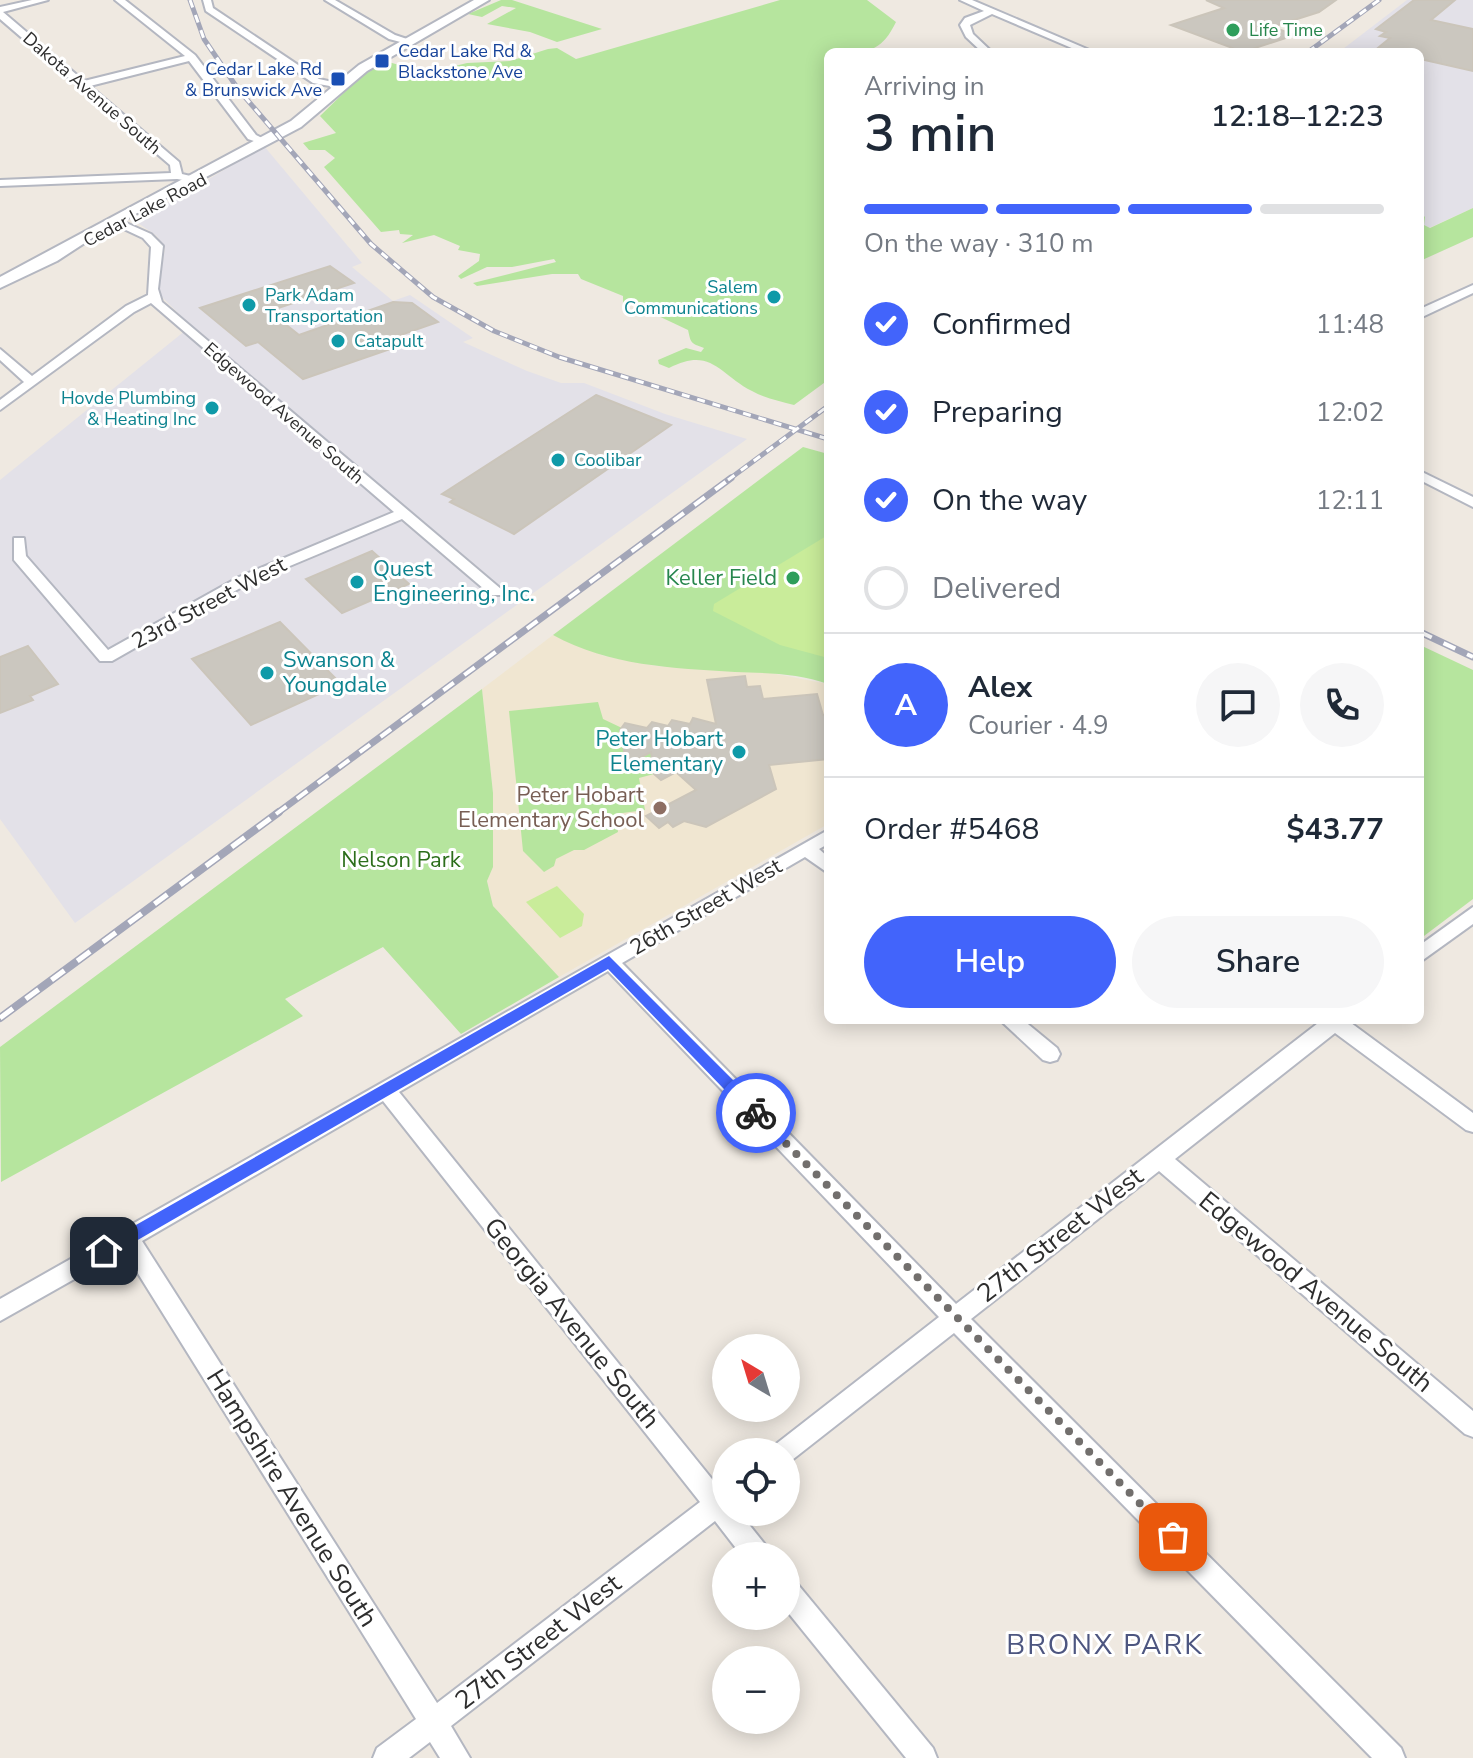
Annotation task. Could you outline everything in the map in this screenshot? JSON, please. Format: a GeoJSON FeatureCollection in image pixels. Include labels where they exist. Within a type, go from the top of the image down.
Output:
{"type":"FeatureCollection","features":[{"type":"Feature","properties":{"kind":"street"},"geometry":{"type":"LineString","coordinates":[[0,12],[44,0]]}},
{"type":"Feature","properties":{"kind":"street"},"geometry":{"type":"LineString","coordinates":[[119,0],[192,57],[252,137],[265,142]]}},
{"type":"Feature","properties":{"kind":"street"},"geometry":{"type":"LineString","coordinates":[[207,0],[209,9],[316,81],[341,85]]}},
{"type":"Feature","properties":{"kind":"street"},"geometry":{"type":"LineString","coordinates":[[329,0],[392,37],[408,41]]}},
{"type":"Feature","properties":{"kind":"street"},"geometry":{"type":"LineString","coordinates":[[964,0],[1080,48]]}},
{"type":"Feature","properties":{"kind":"street","name":"Cedar Lake Road"},"geometry":{"type":"LineString","coordinates":[[0,283],[118,222],[190,179],[265,142],[306,117],[363,68],[478,1]]}},
{"type":"Feature","properties":{"kind":"street"},"geometry":{"type":"LineString","coordinates":[[983,48],[969,35],[965,25],[968,20],[992,11]]}},
{"type":"Feature","properties":{"kind":"street","name":"Dakota Avenue South"},"geometry":{"type":"LineString","coordinates":[[0,12],[190,179]]}},
{"type":"Feature","properties":{"kind":"street"},"geometry":{"type":"LineString","coordinates":[[82,85],[192,57]]}},
{"type":"Feature","properties":{"kind":"street"},"geometry":{"type":"LineString","coordinates":[[0,183],[190,179]]}},
{"type":"Feature","properties":{"kind":"street"},"geometry":{"type":"LineString","coordinates":[[0,406],[130,309],[153,297],[149,269],[158,259],[154,242],[118,222]]}},
{"type":"Feature","properties":{"kind":"street"},"geometry":{"type":"LineString","coordinates":[[1424,312],[1473,289]]}},
{"type":"Feature","properties":{"kind":"street","name":"Edgewood Avenue South"},"geometry":{"type":"LineString","coordinates":[[153,297],[157,304],[496,592]]}},
{"type":"Feature","properties":{"kind":"street"},"geometry":{"type":"LineString","coordinates":[[0,353],[31,382]]}},
{"type":"Feature","properties":{"kind":"street"},"geometry":{"type":"LineString","coordinates":[[1424,477],[1473,503]]}},
{"type":"Feature","properties":{"kind":"street","name":"23rd Street West"},"geometry":{"type":"LineString","coordinates":[[19,541],[19,557],[106,658],[244,580],[402,514]]}},
{"type":"Feature","properties":{"kind":"street","name":"26th Street West"},"geometry":{"type":"LineString","coordinates":[[0,1311],[824,838]]}},
{"type":"Feature","properties":{"kind":"street"},"geometry":{"type":"LineString","coordinates":[[807,849],[824,864]]}},
{"type":"Feature","properties":{"kind":"street"},"geometry":{"type":"LineString","coordinates":[[1424,952],[1473,914]]}},
{"type":"Feature","properties":{"kind":"street"},"geometry":{"type":"LineString","coordinates":[[609,961],[954,1317],[1391,1758]]}},
{"type":"Feature","properties":{"kind":"street"},"geometry":{"type":"LineString","coordinates":[[1015,1024],[1050,1054]]}},
{"type":"Feature","properties":{"kind":"street","name":"27th Street West"},"geometry":{"type":"LineString","coordinates":[[800,1439],[1330,1024]]}},
{"type":"Feature","properties":{"kind":"street"},"geometry":{"type":"LineString","coordinates":[[1338,1024],[1473,1124]]}},
{"type":"Feature","properties":{"kind":"street","name":"Georgia Avenue South"},"geometry":{"type":"LineString","coordinates":[[386,1090],[712,1490]]}},
{"type":"Feature","properties":{"kind":"street","name":"Edgewood Avenue South"},"geometry":{"type":"LineString","coordinates":[[1159,1158],[1473,1426]]}},
{"type":"Feature","properties":{"kind":"street","name":"Hampshire Avenue South"},"geometry":{"type":"LineString","coordinates":[[128,1238],[456,1758]]}},
{"type":"Feature","properties":{"kind":"street","name":"27th Street West"},"geometry":{"type":"LineString","coordinates":[[387,1758],[712,1508]]}},
{"type":"Feature","properties":{"kind":"street"},"geometry":{"type":"LineString","coordinates":[[800,1607],[923,1758]]}},
{"type":"Feature","properties":{"kind":"shaded area"},"geometry":{"type":"Polygon","coordinates":[[[1407,0],[1473,0],[1473,208],[1429,228],[1424,226],[1424,48],[1344,48],[1407,0]]]}},
{"type":"Feature","properties":{"kind":"shaded area"},"geometry":{"type":"Polygon","coordinates":[[[264,146],[362,263],[352,267],[393,301],[410,295],[473,338],[463,342],[527,371],[561,383],[584,383],[665,414],[747,439],[75,923],[0,819],[0,480],[191,326],[161,296],[159,282],[165,249],[157,236],[138,223],[137,218],[179,197],[264,146]]]}},
{"type":"Feature","properties":{"kind":"shaded area","name":"Peter Hobart Elementary School"},"geometry":{"type":"Polygon","coordinates":[[[553,635],[604,656],[656,666],[771,673],[824,683],[824,826],[559,977],[493,907],[487,881],[493,867],[493,793],[482,689],[553,635]]]}},
{"type":"Feature","properties":{"kind":"green space"},"geometry":{"type":"Polygon","coordinates":[[[501,0],[512,0],[602,29],[557,42],[530,32],[487,24],[516,8],[502,6],[482,17],[468,14],[501,0]]]}},
{"type":"Feature","properties":{"kind":"green space"},"geometry":{"type":"Polygon","coordinates":[[[780,0],[867,0],[896,22],[890,33],[874,48],[824,48],[824,383],[794,405],[757,393],[705,361],[683,362],[669,368],[659,364],[658,360],[686,348],[701,352],[704,348],[692,342],[688,330],[633,304],[623,303],[623,296],[581,279],[578,274],[552,274],[477,286],[473,283],[556,262],[554,259],[512,267],[487,267],[461,279],[458,276],[479,261],[480,254],[458,250],[460,246],[434,235],[402,243],[413,235],[400,234],[399,230],[381,232],[324,167],[335,158],[325,150],[309,150],[303,143],[336,133],[320,116],[360,77],[385,61],[427,73],[467,63],[510,61],[557,48],[576,59],[780,0]]]}},
{"type":"Feature","properties":{"kind":"green space"},"geometry":{"type":"Polygon","coordinates":[[[1473,208],[1473,237],[1424,259],[1424,225],[1430,228],[1473,208]]]}},
{"type":"Feature","properties":{"kind":"green space"},"geometry":{"type":"Polygon","coordinates":[[[803,447],[824,453],[824,683],[782,674],[642,664],[596,653],[553,635],[803,447]]]}},
{"type":"Feature","properties":{"kind":"green space","name":"Keller Field"},"geometry":{"type":"Polygon","coordinates":[[[824,537],[824,657],[780,645],[713,611],[714,604],[824,537]]]}},
{"type":"Feature","properties":{"kind":"green space"},"geometry":{"type":"Polygon","coordinates":[[[1424,647],[1473,670],[1473,899],[1424,936],[1424,647]]]}},
{"type":"Feature","properties":{"kind":"green space","name":"Nelson Park"},"geometry":{"type":"Polygon","coordinates":[[[482,689],[493,793],[493,867],[487,881],[493,906],[559,977],[461,1034],[383,947],[285,999],[303,1016],[1,1182],[0,1047],[482,689]]]}},
{"type":"Feature","properties":{"kind":"green space"},"geometry":{"type":"Polygon","coordinates":[[[598,702],[603,719],[622,728],[625,756],[631,761],[650,747],[654,774],[639,778],[645,810],[615,814],[618,832],[584,850],[574,850],[556,859],[554,866],[544,872],[523,851],[509,711],[598,702]]]}},
{"type":"Feature","properties":{"kind":"green space"},"geometry":{"type":"Polygon","coordinates":[[[557,886],[584,914],[582,926],[560,938],[526,902],[557,886]]]}},
{"type":"Feature","properties":{"kind":"building","name":"Life Time"},"geometry":{"type":"Polygon","coordinates":[[[1206,0],[1336,0],[1319,12],[1272,27],[1295,35],[1255,48],[1232,48],[1171,25],[1224,8],[1206,0]]]}},
{"type":"Feature","properties":{"kind":"building"},"geometry":{"type":"Polygon","coordinates":[[[1414,0],[1455,0],[1431,20],[1473,29],[1473,71],[1424,60],[1424,48],[1378,48],[1390,38],[1380,36],[1386,32],[1376,29],[1414,0]]]}},
{"type":"Feature","properties":{"kind":"building"},"geometry":{"type":"Polygon","coordinates":[[[330,266],[354,283],[269,311],[299,335],[393,302],[412,303],[438,322],[392,338],[402,345],[303,379],[258,342],[246,346],[200,308],[330,266]]]}},
{"type":"Feature","properties":{"kind":"building","name":"Coolibar"},"geometry":{"type":"Polygon","coordinates":[[[596,395],[671,425],[514,534],[450,502],[454,499],[442,494],[596,395]]]}},
{"type":"Feature","properties":{"kind":"building","name":"Quest Engineering, Inc."},"geometry":{"type":"Polygon","coordinates":[[[372,551],[409,584],[342,613],[306,579],[372,551]]]}},
{"type":"Feature","properties":{"kind":"building","name":"Swanson & Youngdale"},"geometry":{"type":"Polygon","coordinates":[[[280,622],[341,684],[251,725],[192,659],[280,622]]]}},
{"type":"Feature","properties":{"kind":"building"},"geometry":{"type":"Polygon","coordinates":[[[28,646],[58,684],[30,696],[33,700],[0,713],[0,657],[28,646]]]}},
{"type":"Feature","properties":{"kind":"building","name":"Peter Hobart Elementary"},"geometry":{"type":"Polygon","coordinates":[[[745,676],[747,687],[760,686],[763,699],[817,694],[824,715],[824,759],[769,765],[776,789],[706,827],[684,821],[673,827],[668,822],[659,828],[646,816],[696,790],[676,772],[661,780],[654,774],[651,752],[632,762],[625,756],[620,730],[625,723],[647,728],[652,722],[668,726],[672,720],[690,724],[693,718],[716,724],[707,680],[745,676]]]}},
{"type":"Feature","properties":{"kind":"railway"},"geometry":{"type":"LineString","coordinates":[[190,0],[204,39],[238,89],[371,244],[433,297],[494,331],[559,357],[796,429]]}},
{"type":"Feature","properties":{"kind":"railway"},"geometry":{"type":"LineString","coordinates":[[1313,48],[1379,0]]}},
{"type":"Feature","properties":{"kind":"railway"},"geometry":{"type":"LineString","coordinates":[[796,429],[824,409]]}},
{"type":"Feature","properties":{"kind":"railway"},"geometry":{"type":"LineString","coordinates":[[728,480],[796,429]]}},
{"type":"Feature","properties":{"kind":"railway"},"geometry":{"type":"LineString","coordinates":[[796,429],[824,438]]}},
{"type":"Feature","properties":{"kind":"railway"},"geometry":{"type":"LineString","coordinates":[[276,814],[731,478]]}},
{"type":"Feature","properties":{"kind":"railway"},"geometry":{"type":"LineString","coordinates":[[1424,634],[1473,657]]}},
{"type":"Feature","properties":{"kind":"railway"},"geometry":{"type":"LineString","coordinates":[[0,1018],[279,812]]}},
{"type":"Feature","properties":{"kind":"way so far"},"geometry":{"type":"LineString","coordinates":[[756,1113],[1173,1537]]}},
{"type":"Feature","properties":{"kind":"place","name":"Life Time"},"geometry":{"type":"Point","coordinates":[1233,30]}},
{"type":"Feature","properties":{"kind":"place","name":"Cedar Lake Rd & Blackstone Ave"},"geometry":{"type":"Point","coordinates":[382,61]}},
{"type":"Feature","properties":{"kind":"place","name":"Cedar Lake Rd & Brunswick Ave"},"geometry":{"type":"Point","coordinates":[338,79]}},
{"type":"Feature","properties":{"kind":"place","name":"Salem Communications"},"geometry":{"type":"Point","coordinates":[774,297]}},
{"type":"Feature","properties":{"kind":"place","name":"Park Adam Transportation"},"geometry":{"type":"Point","coordinates":[249,305]}},
{"type":"Feature","properties":{"kind":"place","name":"Catapult"},"geometry":{"type":"Point","coordinates":[338,341]}},
{"type":"Feature","properties":{"kind":"place","name":"Hovde Plumbing & Heating Inc"},"geometry":{"type":"Point","coordinates":[212,408]}},
{"type":"Feature","properties":{"kind":"place","name":"Coolibar"},"geometry":{"type":"Point","coordinates":[558,460]}},
{"type":"Feature","properties":{"kind":"place","name":"Keller Field"},"geometry":{"type":"Point","coordinates":[793,578]}},
{"type":"Feature","properties":{"kind":"place","name":"Quest Engineering, Inc."},"geometry":{"type":"Point","coordinates":[357,582]}},
{"type":"Feature","properties":{"kind":"place","name":"Swanson & Youngdale"},"geometry":{"type":"Point","coordinates":[267,673]}},
{"type":"Feature","properties":{"kind":"place","name":"Peter Hobart Elementary"},"geometry":{"type":"Point","coordinates":[739,752]}},
{"type":"Feature","properties":{"kind":"place","name":"Peter Hobart Elementary School"},"geometry":{"type":"Point","coordinates":[660,808]}},
{"type":"Feature","properties":{"kind":"district","name":"BRONX PARK"},"geometry":{"type":"Point","coordinates":[1105,1645]}},
{"type":"Feature","properties":{"kind":"route"},"geometry":{"type":"LineString","coordinates":[[104,1251],[609,961],[756,1113]]}}]}
